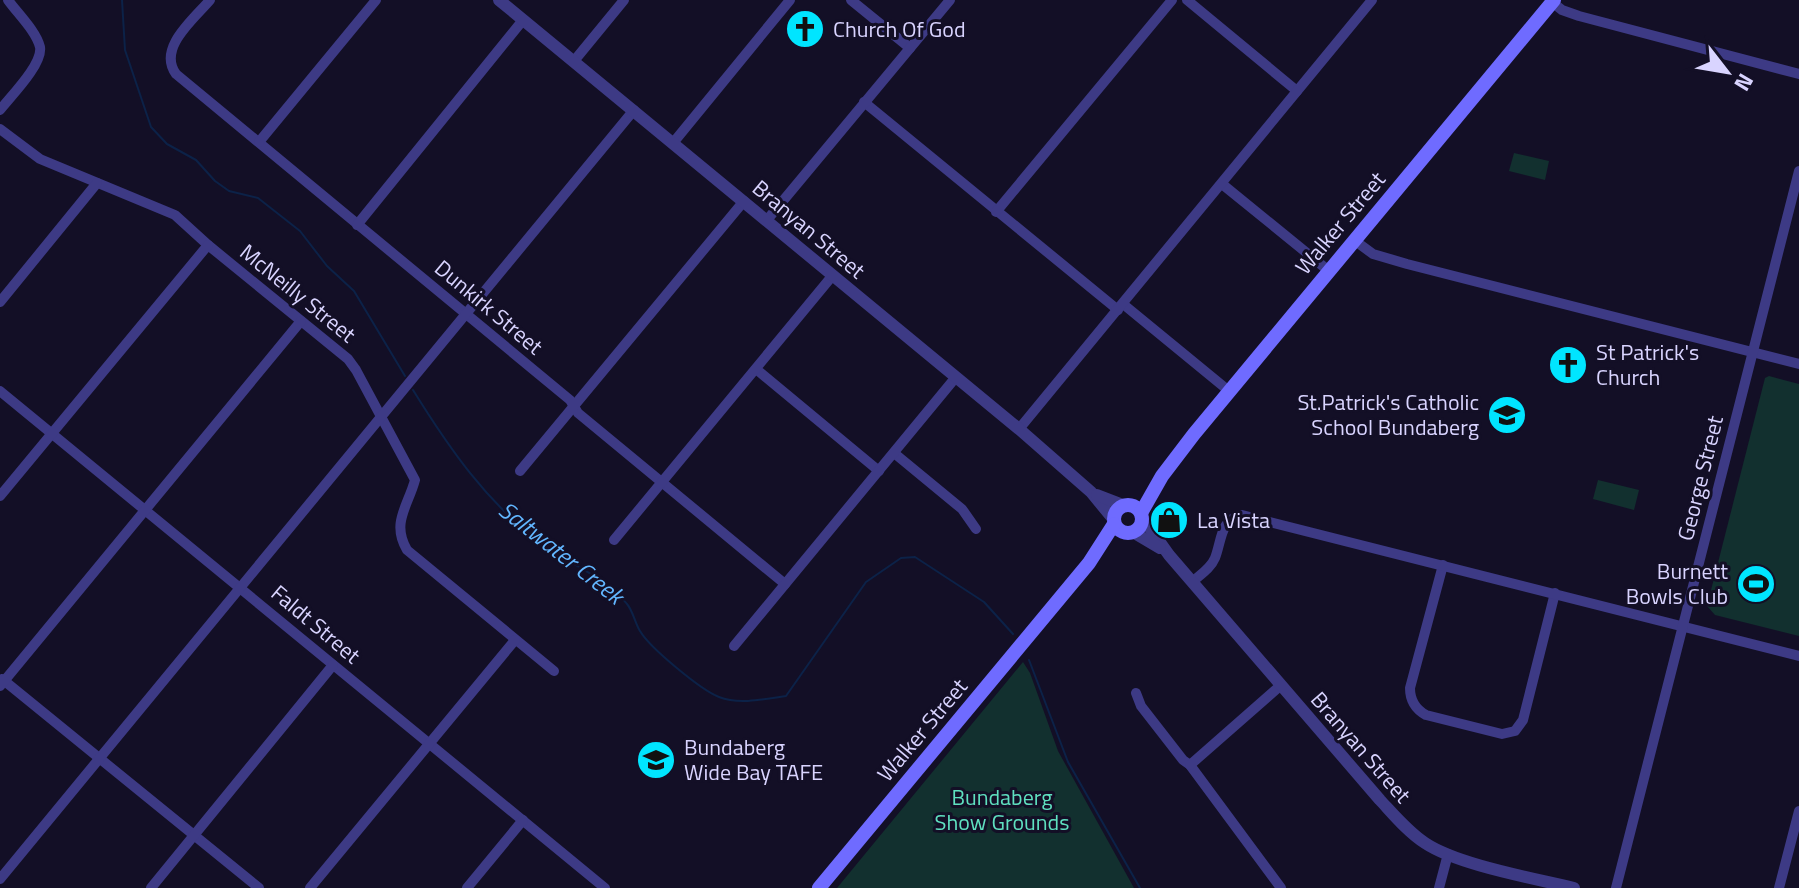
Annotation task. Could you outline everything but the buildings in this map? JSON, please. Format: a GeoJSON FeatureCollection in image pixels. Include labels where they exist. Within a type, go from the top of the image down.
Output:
{"type":"FeatureCollection","features":[{"type":"Feature","properties":{"kind":"main road","name":"Walker Street"},"geometry":{"type":"LineString","coordinates":[[1141,515],[1162,476],[1229,391],[1553,1]]}},
{"type":"Feature","properties":{"kind":"main road","name":"Walker Street"},"geometry":{"type":"LineString","coordinates":[[1125,505],[1162,476]]}},
{"type":"Feature","properties":{"kind":"main road"},"geometry":{"type":"LineString","coordinates":[[1125,505],[1135,507],[1141,515],[1140,526],[1131,532],[1120,531],[1114,522],[1116,511],[1125,505]]}},
{"type":"Feature","properties":{"kind":"main road","name":"Walker Street"},"geometry":{"type":"LineString","coordinates":[[819,888],[1089,563],[1114,522]]}},
{"type":"Feature","properties":{"kind":"main road","name":"Walker Street"},"geometry":{"type":"LineString","coordinates":[[1089,563],[1121,536],[1131,532]]}},
{"type":"Feature","properties":{"kind":"street"},"geometry":{"type":"LineString","coordinates":[[0,110],[39,61],[41,49],[8,0]]}},
{"type":"Feature","properties":{"kind":"street","name":"Dunkirk Street"},"geometry":{"type":"LineString","coordinates":[[210,0],[173,45],[170,60],[176,74],[467,313],[570,400],[578,413],[785,584]]}},
{"type":"Feature","properties":{"kind":"street"},"geometry":{"type":"LineString","coordinates":[[259,142],[376,0]]}},
{"type":"Feature","properties":{"kind":"street","name":"Branyan Street"},"geometry":{"type":"LineString","coordinates":[[499,0],[1019,429],[1091,492],[1114,522]]}},
{"type":"Feature","properties":{"kind":"street"},"geometry":{"type":"LineString","coordinates":[[574,61],[624,0]]}},
{"type":"Feature","properties":{"kind":"street"},"geometry":{"type":"LineString","coordinates":[[673,143],[790,0]]}},
{"type":"Feature","properties":{"kind":"street"},"geometry":{"type":"LineString","coordinates":[[851,0],[910,48]]}},
{"type":"Feature","properties":{"kind":"street"},"geometry":{"type":"LineString","coordinates":[[767,220],[950,0]]}},
{"type":"Feature","properties":{"kind":"street"},"geometry":{"type":"LineString","coordinates":[[996,212],[1172,0]]}},
{"type":"Feature","properties":{"kind":"street"},"geometry":{"type":"LineString","coordinates":[[1187,0],[1297,91]]}},
{"type":"Feature","properties":{"kind":"street"},"geometry":{"type":"LineString","coordinates":[[1019,429],[1372,0]]}},
{"type":"Feature","properties":{"kind":"street"},"geometry":{"type":"LineString","coordinates":[[1553,1],[1569,14],[1799,74]]}},
{"type":"Feature","properties":{"kind":"street"},"geometry":{"type":"LineString","coordinates":[[357,225],[523,20]]}},
{"type":"Feature","properties":{"kind":"street"},"geometry":{"type":"LineString","coordinates":[[864,102],[996,212],[1229,391]]}},
{"type":"Feature","properties":{"kind":"street"},"geometry":{"type":"LineString","coordinates":[[0,879],[634,110]]}},
{"type":"Feature","properties":{"kind":"street","name":"McNeilly Street"},"geometry":{"type":"LineString","coordinates":[[0,129],[40,159],[175,215],[348,359],[415,480],[400,518],[399,532],[407,550],[554,671]]}},
{"type":"Feature","properties":{"kind":"street","name":"George Street"},"geometry":{"type":"LineString","coordinates":[[1616,888],[1799,171]]}},
{"type":"Feature","properties":{"kind":"street"},"geometry":{"type":"LineString","coordinates":[[0,302],[97,183]]}},
{"type":"Feature","properties":{"kind":"street"},"geometry":{"type":"LineString","coordinates":[[1222,184],[1329,271]]}},
{"type":"Feature","properties":{"kind":"street"},"geometry":{"type":"LineString","coordinates":[[520,471],[744,201]]}},
{"type":"Feature","properties":{"kind":"street"},"geometry":{"type":"LineString","coordinates":[[1354,240],[1373,254],[1396,261],[1799,364]]}},
{"type":"Feature","properties":{"kind":"street"},"geometry":{"type":"LineString","coordinates":[[0,496],[208,245]]}},
{"type":"Feature","properties":{"kind":"street"},"geometry":{"type":"LineString","coordinates":[[614,540],[833,275]]}},
{"type":"Feature","properties":{"kind":"street"},"geometry":{"type":"LineString","coordinates":[[259,888],[1,682],[301,321]]}},
{"type":"Feature","properties":{"kind":"street"},"geometry":{"type":"LineString","coordinates":[[756,369],[879,471]]}},
{"type":"Feature","properties":{"kind":"street"},"geometry":{"type":"LineString","coordinates":[[734,646],[956,377]]}},
{"type":"Feature","properties":{"kind":"street","name":"Faldt Street"},"geometry":{"type":"LineString","coordinates":[[0,391],[605,888]]}},
{"type":"Feature","properties":{"kind":"street"},"geometry":{"type":"LineString","coordinates":[[894,453],[962,509],[976,529]]}},
{"type":"Feature","properties":{"kind":"street","name":"Branyan Street"},"geometry":{"type":"LineString","coordinates":[[1091,492],[1125,505]]}},
{"type":"Feature","properties":{"kind":"street","name":"Branyan Street"},"geometry":{"type":"LineString","coordinates":[[1141,515],[1169,555],[1280,686],[1394,816],[1424,843],[1529,882],[1574,888]]}},
{"type":"Feature","properties":{"kind":"street"},"geometry":{"type":"LineString","coordinates":[[1192,582],[1214,560],[1224,527],[1231,519],[1242,515],[1799,656]]}},
{"type":"Feature","properties":{"kind":"street","name":"Branyan Street"},"geometry":{"type":"LineString","coordinates":[[1131,532],[1143,536],[1169,555]]}},
{"type":"Feature","properties":{"kind":"street"},"geometry":{"type":"LineString","coordinates":[[1443,565],[1410,688],[1412,701],[1426,715],[1502,734],[1515,731],[1523,720],[1555,593]]}},
{"type":"Feature","properties":{"kind":"street"},"geometry":{"type":"LineString","coordinates":[[310,888],[515,640]]}},
{"type":"Feature","properties":{"kind":"street"},"geometry":{"type":"LineString","coordinates":[[151,888],[333,665]]}},
{"type":"Feature","properties":{"kind":"street"},"geometry":{"type":"LineString","coordinates":[[1190,765],[1280,686]]}},
{"type":"Feature","properties":{"kind":"street"},"geometry":{"type":"LineString","coordinates":[[1136,693],[1141,706],[1190,765],[1281,888]]}},
{"type":"Feature","properties":{"kind":"street"},"geometry":{"type":"LineString","coordinates":[[1779,888],[1799,811]]}},
{"type":"Feature","properties":{"kind":"street"},"geometry":{"type":"LineString","coordinates":[[467,888],[523,820]]}},
{"type":"Feature","properties":{"kind":"street"},"geometry":{"type":"LineString","coordinates":[[1439,888],[1448,854]]}},
{"type":"Feature","properties":{"kind":"green space"},"geometry":{"type":"Polygon","coordinates":[[[1514,153],[1549,161],[1545,180],[1509,171],[1514,153]]]}},
{"type":"Feature","properties":{"kind":"green space","name":"Burnett Bowls Club"},"geometry":{"type":"Polygon","coordinates":[[[1769,376],[1799,384],[1799,636],[1715,615],[1707,606],[1765,378],[1769,376]]]}},
{"type":"Feature","properties":{"kind":"green space"},"geometry":{"type":"Polygon","coordinates":[[[1598,480],[1639,490],[1634,510],[1593,499],[1598,480]]]}},
{"type":"Feature","properties":{"kind":"green space","name":"Bundaberg Show Grounds"},"geometry":{"type":"Polygon","coordinates":[[[1023,662],[1030,673],[1058,751],[1134,888],[837,888],[1023,662]]]}},
{"type":"Feature","properties":{"kind":"waterway","name":"Saltwater Creek"},"geometry":{"type":"LineString","coordinates":[[122,0],[125,50],[151,127],[167,144],[196,160],[229,191],[258,198],[300,231],[327,266],[354,291],[405,376]]}},
{"type":"Feature","properties":{"kind":"waterway","name":"Saltwater Creek"},"geometry":{"type":"LineString","coordinates":[[413,390],[455,453],[504,511],[542,544],[618,594],[654,648],[689,678],[719,697],[744,701],[786,696],[866,582],[901,558],[915,557],[984,602],[1013,634]]}},
{"type":"Feature","properties":{"kind":"waterway","name":"Saltwater Creek"},"geometry":{"type":"LineString","coordinates":[[1029,660],[1068,762],[1140,888]]}},
{"type":"Feature","properties":{"kind":"place","name":"Church Of God"},"geometry":{"type":"Point","coordinates":[805,29]}},
{"type":"Feature","properties":{"kind":"place","name":"St Patrick's Church"},"geometry":{"type":"Point","coordinates":[1568,365]}},
{"type":"Feature","properties":{"kind":"place","name":"St.Patrick's Catholic School Bundaberg"},"geometry":{"type":"Point","coordinates":[1507,415]}},
{"type":"Feature","properties":{"kind":"place","name":"La Vista"},"geometry":{"type":"Point","coordinates":[1169,520]}},
{"type":"Feature","properties":{"kind":"place","name":"Burnett Bowls Club"},"geometry":{"type":"Point","coordinates":[1756,584]}},
{"type":"Feature","properties":{"kind":"place","name":"Bundaberg Wide Bay TAFE"},"geometry":{"type":"Point","coordinates":[656,760]}}]}
